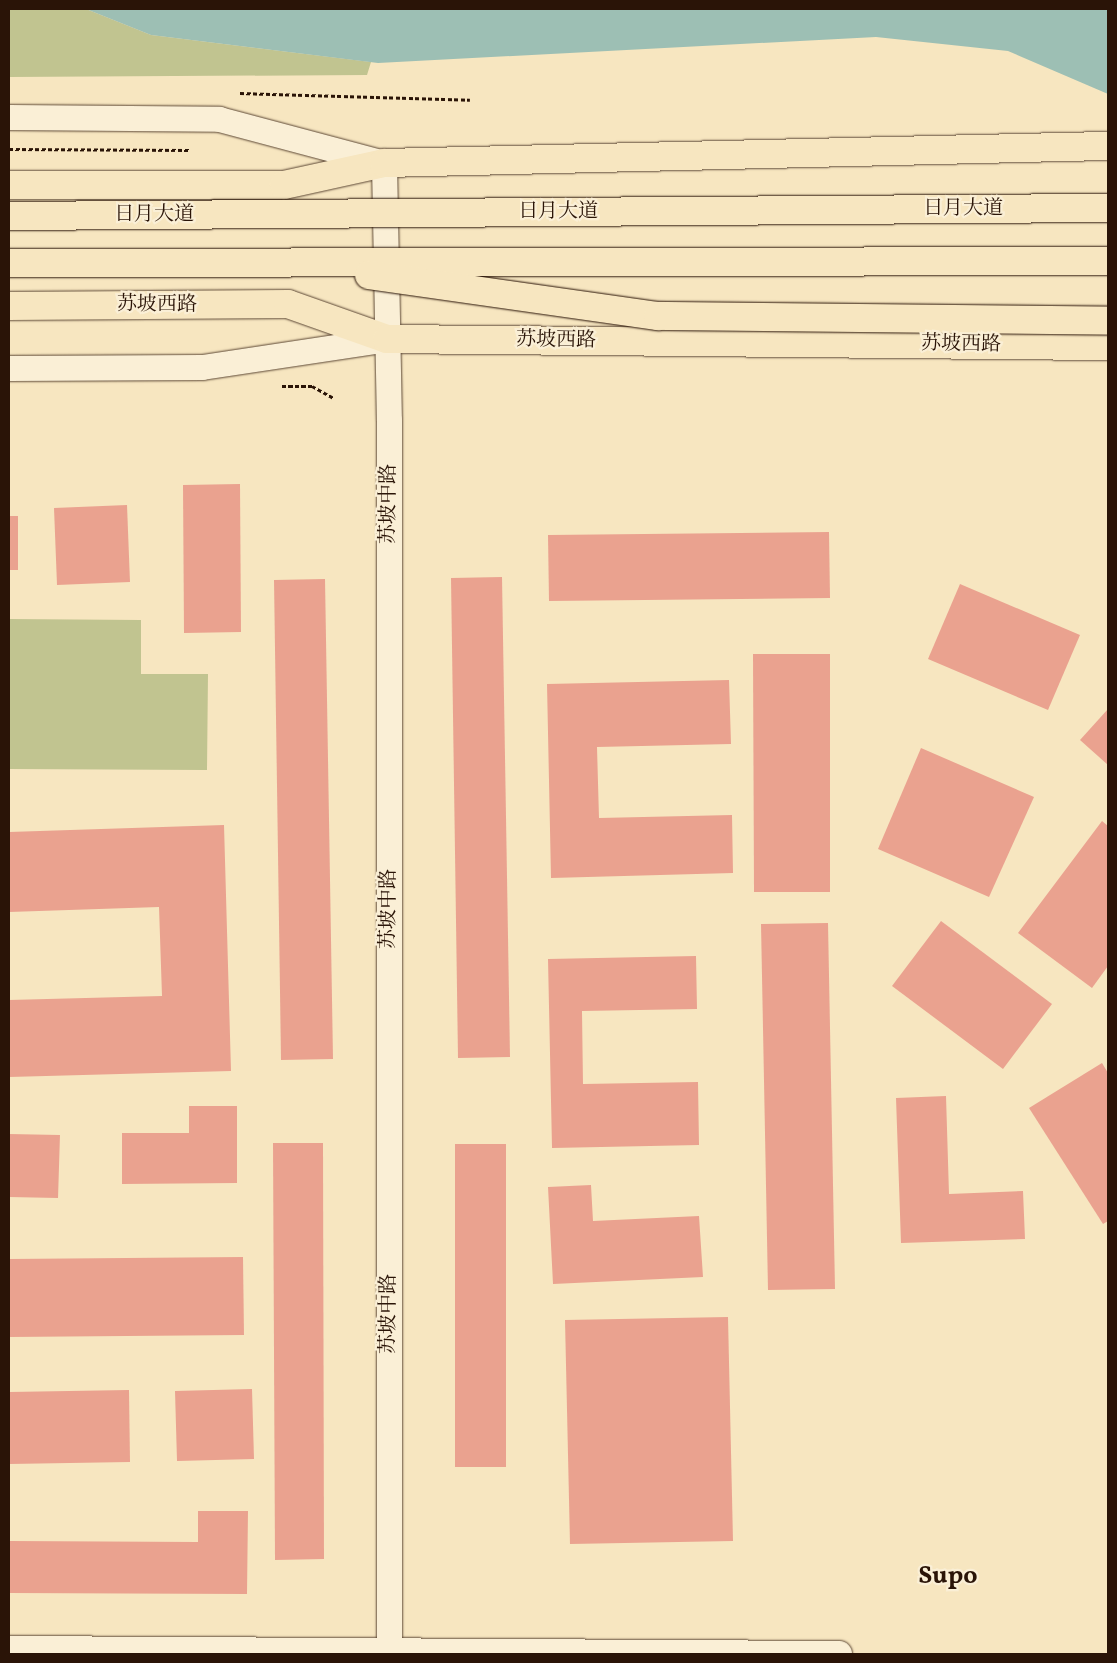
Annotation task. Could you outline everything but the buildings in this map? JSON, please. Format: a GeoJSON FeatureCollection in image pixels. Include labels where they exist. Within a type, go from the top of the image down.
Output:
{"type":"FeatureCollection","features":[{"type":"Feature","properties":{"kind":"main road"},"geometry":{"type":"LineString","coordinates":[[9,185],[284,185],[384,163],[1108,146]]}},
{"type":"Feature","properties":{"kind":"main road","name":"日月大道"},"geometry":{"type":"LineString","coordinates":[[9,216],[1108,208]]}},
{"type":"Feature","properties":{"kind":"main road"},"geometry":{"type":"LineString","coordinates":[[281,261],[658,316],[1108,321]]}},
{"type":"Feature","properties":{"kind":"main road"},"geometry":{"type":"LineString","coordinates":[[9,263],[281,261],[1108,261]]}},
{"type":"Feature","properties":{"kind":"main road","name":"苏坡西路"},"geometry":{"type":"LineString","coordinates":[[9,306],[288,304],[388,339],[1108,346]]}},
{"type":"Feature","properties":{"kind":"street"},"geometry":{"type":"LineString","coordinates":[[9,117],[219,119],[384,163]]}},
{"type":"Feature","properties":{"kind":"street","name":"苏坡中路"},"geometry":{"type":"LineString","coordinates":[[384,163],[388,339],[389,1652]]}},
{"type":"Feature","properties":{"kind":"street"},"geometry":{"type":"LineString","coordinates":[[9,368],[202,367],[388,339]]}},
{"type":"Feature","properties":{"kind":"street"},"geometry":{"type":"LineString","coordinates":[[9,1648],[141,1651],[839,1653]]}},
{"type":"Feature","properties":{"kind":"green space"},"geometry":{"type":"Polygon","coordinates":[[[9,9],[86,9],[151,35],[371,62],[367,75],[9,77],[9,9]]]}},
{"type":"Feature","properties":{"kind":"green space"},"geometry":{"type":"Polygon","coordinates":[[[9,619],[141,620],[141,674],[208,674],[207,770],[9,769],[9,619]]]}},
{"type":"Feature","properties":{"kind":"water"},"geometry":{"type":"Polygon","coordinates":[[[86,9],[1108,9],[1108,94],[1008,51],[876,37],[378,63],[151,35],[86,9]]]}},
{"type":"Feature","properties":{"kind":"district","name":"Supo"},"geometry":{"type":"Point","coordinates":[948,1577]}}]}
